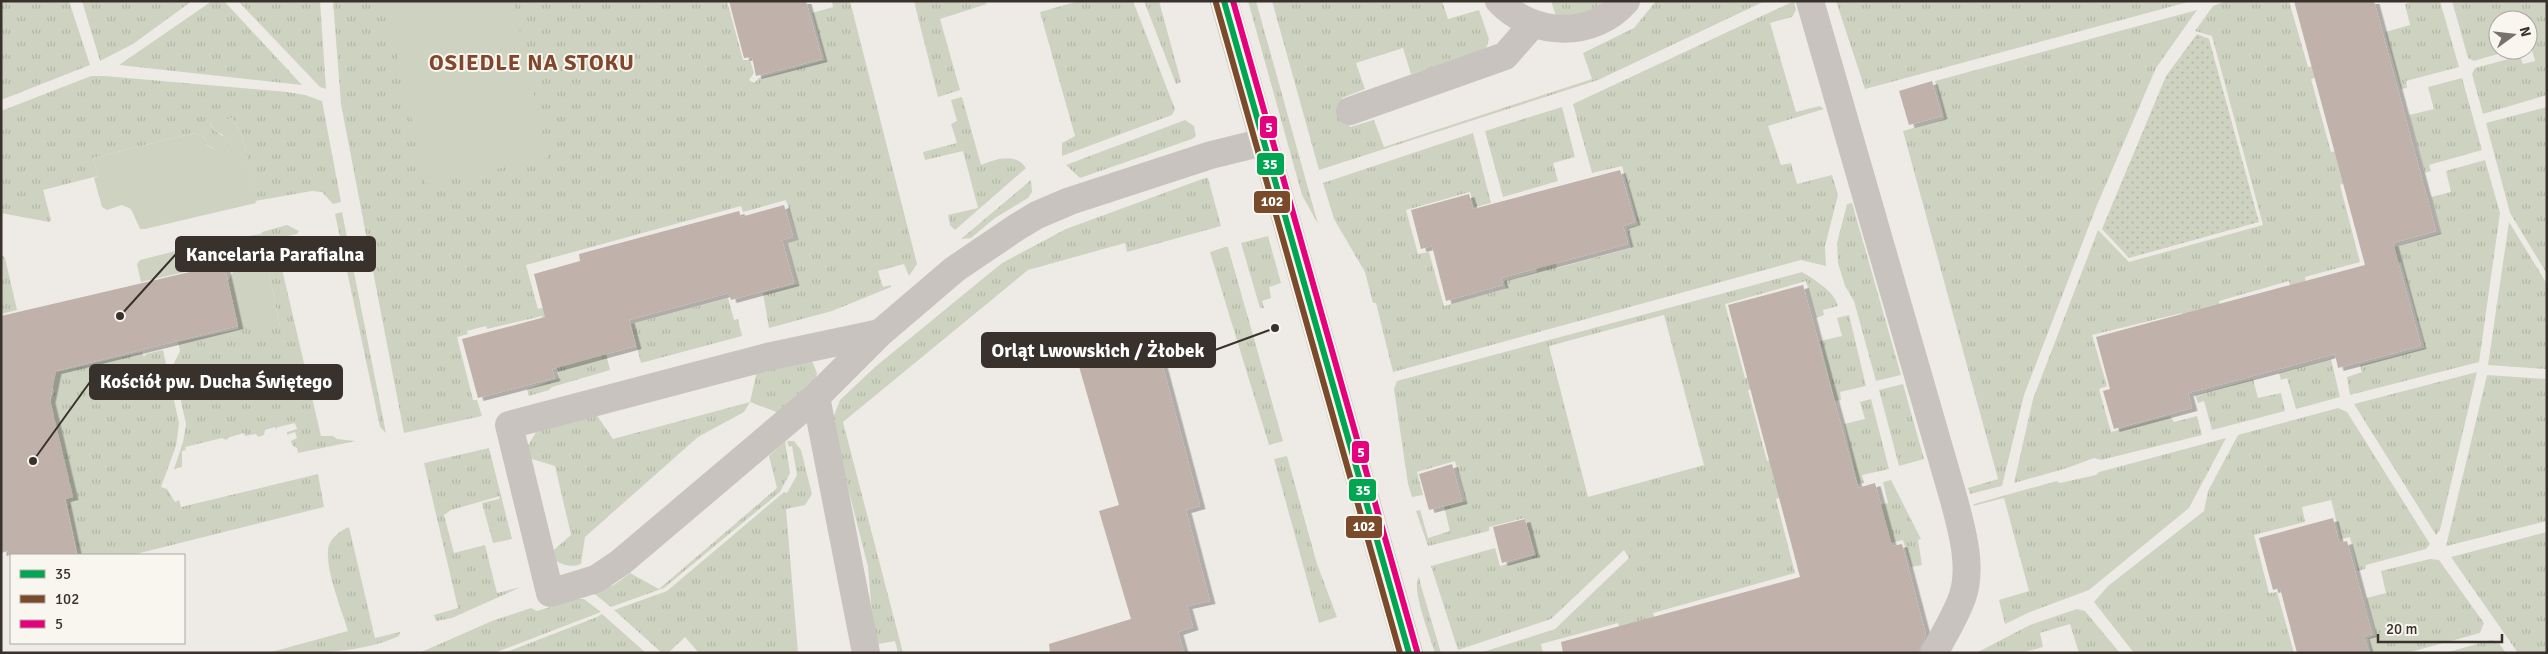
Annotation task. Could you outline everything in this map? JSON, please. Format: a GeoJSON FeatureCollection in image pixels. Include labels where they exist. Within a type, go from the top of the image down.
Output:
{"type":"FeatureCollection","features":[{"type":"Feature","properties":{"kind":"street"},"geometry":{"type":"LineString","coordinates":[[1224,1],[1409,653]]}},
{"type":"Feature","properties":{"kind":"street"},"geometry":{"type":"LineString","coordinates":[[1499,1],[1510,12],[1533,24],[1562,30],[1591,25],[1618,11],[1626,1]]}},
{"type":"Feature","properties":{"kind":"street"},"geometry":{"type":"LineString","coordinates":[[1810,1],[1954,500],[1962,534],[1966,566],[1964,590],[1957,610],[1934,653]]}},
{"type":"Feature","properties":{"kind":"street"},"geometry":{"type":"LineString","coordinates":[[1350,111],[1505,56],[1533,24]]}},
{"type":"Feature","properties":{"kind":"street"},"geometry":{"type":"LineString","coordinates":[[880,333],[767,357],[508,425],[550,593],[578,586],[608,572],[816,397],[880,333],[955,269],[1037,215],[1070,201],[1211,155],[1264,142]]}},
{"type":"Feature","properties":{"kind":"street"},"geometry":{"type":"LineString","coordinates":[[816,397],[866,653]]}},
{"type":"Feature","properties":{"kind":"green space"},"geometry":{"type":"Polygon","coordinates":[[[1,1],[69,1],[90,65],[1,100],[1,1]]]}},
{"type":"Feature","properties":{"kind":"green space"},"geometry":{"type":"Polygon","coordinates":[[[82,1],[192,1],[133,44],[100,61],[82,1]]]}},
{"type":"Feature","properties":{"kind":"green space"},"geometry":{"type":"Polygon","coordinates":[[[212,1],[224,1],[302,85],[119,65],[212,1]]]}},
{"type":"Feature","properties":{"kind":"green space"},"geometry":{"type":"Polygon","coordinates":[[[238,1],[320,1],[326,89],[320,87],[238,1]]]}},
{"type":"Feature","properties":{"kind":"green space"},"geometry":{"type":"Polygon","coordinates":[[[333,1],[727,1],[743,60],[750,60],[754,73],[749,80],[754,83],[759,78],[825,60],[812,13],[833,7],[832,1],[850,1],[917,264],[909,276],[904,264],[878,271],[883,287],[891,285],[891,287],[832,311],[769,328],[763,293],[798,284],[787,243],[798,240],[786,200],[743,212],[741,206],[526,265],[538,309],[550,306],[602,338],[610,370],[552,387],[549,390],[529,396],[527,389],[560,378],[542,316],[487,329],[486,326],[467,331],[468,334],[457,337],[473,400],[477,400],[482,416],[404,433],[341,104],[333,1]]]}},
{"type":"Feature","properties":{"kind":"green space"},"geometry":{"type":"Polygon","coordinates":[[[385,1],[513,1],[548,158],[426,184],[385,1]]]}},
{"type":"Feature","properties":{"kind":"green space"},"geometry":{"type":"Polygon","coordinates":[[[914,1],[984,1],[987,4],[940,19],[960,90],[938,97],[914,1]]]}},
{"type":"Feature","properties":{"kind":"green space"},"geometry":{"type":"Polygon","coordinates":[[[1079,1],[1133,1],[1175,109],[1172,115],[1062,156],[1062,143],[1075,136],[1040,12],[1079,1]]]}},
{"type":"Feature","properties":{"kind":"green space"},"geometry":{"type":"Polygon","coordinates":[[[1144,1],[1159,1],[1181,82],[1176,84],[1144,1]]]}},
{"type":"Feature","properties":{"kind":"green space"},"geometry":{"type":"Polygon","coordinates":[[[1248,1],[1256,1],[1318,224],[1302,195],[1248,1]]]}},
{"type":"Feature","properties":{"kind":"green space"},"geometry":{"type":"Polygon","coordinates":[[[1272,1],[1442,1],[1448,19],[1479,10],[1489,39],[1486,49],[1481,52],[1411,74],[1403,48],[1356,63],[1365,89],[1342,98],[1350,127],[1374,120],[1384,147],[1592,79],[1583,53],[1634,28],[1656,1],[1765,1],[1598,80],[1319,170],[1272,1]]]}},
{"type":"Feature","properties":{"kind":"green space"},"geometry":{"type":"Polygon","coordinates":[[[1551,1],[1612,1],[1577,17],[1556,16],[1551,1]]]}},
{"type":"Feature","properties":{"kind":"green space"},"geometry":{"type":"Polygon","coordinates":[[[1794,1],[1796,10],[1792,17],[1770,23],[1796,112],[1820,106],[1824,109],[1768,126],[1781,165],[1791,163],[1797,184],[1832,175],[1838,195],[1825,246],[1826,266],[1801,260],[1393,372],[1376,303],[1373,303],[1365,272],[1334,219],[1323,183],[1473,133],[1491,203],[1474,207],[1470,192],[1406,210],[1418,254],[1429,252],[1444,306],[1506,289],[1504,281],[1537,272],[1533,254],[1552,249],[1557,268],[1631,248],[1627,228],[1638,225],[1622,166],[1592,173],[1573,104],[1794,1]]]}},
{"type":"Feature","properties":{"kind":"green space"},"geometry":{"type":"Polygon","coordinates":[[[1836,1],[2192,1],[1865,89],[1836,1]]]}},
{"type":"Feature","properties":{"kind":"green space"},"geometry":{"type":"Polygon","coordinates":[[[2226,1],[2289,1],[2308,67],[2314,66],[2318,77],[2311,79],[2331,152],[2337,151],[2346,183],[2340,185],[2360,262],[2305,277],[2306,286],[2291,289],[2289,281],[2219,301],[2221,309],[2184,319],[2182,313],[2092,335],[2107,386],[2099,389],[2111,432],[2170,416],[2174,422],[2197,416],[2202,435],[2101,460],[2094,458],[2014,483],[2033,399],[2098,230],[2129,262],[2263,225],[2212,36],[2195,31],[2213,6],[2226,1]]]}},
{"type":"Feature","properties":{"kind":"green space"},"geometry":{"type":"Polygon","coordinates":[[[2414,1],[2440,1],[2459,67],[2406,81],[2407,88],[2401,89],[2385,32],[2410,25],[2405,4],[2414,1]]]}},
{"type":"Feature","properties":{"kind":"green space"},"geometry":{"type":"Polygon","coordinates":[[[2452,1],[2547,1],[2547,95],[2483,114],[2472,74],[2475,68],[2505,60],[2522,60],[2523,64],[2538,60],[2538,10],[2488,10],[2488,57],[2474,61],[2468,58],[2452,1]]]}},
{"type":"Feature","properties":{"kind":"green space"},"geometry":{"type":"Polygon","coordinates":[[[2197,10],[2156,68],[2097,205],[2024,395],[2002,486],[1970,494],[1968,488],[1998,479],[1903,131],[1945,119],[1935,81],[2197,10]]]}},
{"type":"Feature","properties":{"kind":"green space"},"geometry":{"type":"Polygon","coordinates":[[[2197,34],[2209,39],[2259,222],[2129,258],[2102,229],[2166,76],[2197,34]]]}},
{"type":"Feature","properties":{"kind":"green space"},"geometry":{"type":"Polygon","coordinates":[[[91,76],[287,92],[305,95],[322,101],[341,202],[333,204],[322,192],[312,191],[255,201],[243,138],[232,118],[210,124],[214,130],[227,139],[230,159],[204,143],[206,138],[194,133],[93,158],[98,176],[43,190],[51,220],[49,222],[1,213],[1,111],[91,76]]]}},
{"type":"Feature","properties":{"kind":"green space"},"geometry":{"type":"Polygon","coordinates":[[[2462,78],[2482,150],[2429,165],[2431,171],[2425,173],[2409,115],[2434,109],[2428,87],[2462,78]]]}},
{"type":"Feature","properties":{"kind":"green space"},"geometry":{"type":"Polygon","coordinates":[[[962,97],[981,165],[999,159],[1011,158],[1022,163],[1026,168],[955,230],[950,225],[948,215],[978,208],[963,151],[925,160],[923,152],[957,143],[951,124],[957,121],[951,100],[962,97]]]}},
{"type":"Feature","properties":{"kind":"green space"},"geometry":{"type":"Polygon","coordinates":[[[1562,107],[1575,157],[1553,163],[1558,181],[1503,197],[1485,131],[1562,107]]]}},
{"type":"Feature","properties":{"kind":"green space"},"geometry":{"type":"Polygon","coordinates":[[[2547,107],[2547,274],[2510,213],[2486,123],[2547,107]]]}},
{"type":"Feature","properties":{"kind":"green space"},"geometry":{"type":"Polygon","coordinates":[[[232,118],[243,138],[256,203],[145,229],[140,229],[131,209],[122,205],[107,210],[102,207],[94,178],[98,176],[93,158],[194,133],[206,138],[204,143],[213,149],[217,147],[229,156],[227,139],[223,139],[223,135],[214,130],[210,123],[232,118]]]}},
{"type":"Feature","properties":{"kind":"green space"},"geometry":{"type":"Polygon","coordinates":[[[1185,120],[1194,126],[1196,136],[1192,139],[1080,178],[1066,165],[1185,120]]]}},
{"type":"Feature","properties":{"kind":"green space"},"geometry":{"type":"Polygon","coordinates":[[[2485,160],[2500,213],[2479,362],[2350,395],[2347,377],[2362,372],[2360,365],[2425,348],[2401,262],[2395,264],[2391,248],[2441,233],[2431,197],[2451,192],[2446,171],[2485,160]]]}},
{"type":"Feature","properties":{"kind":"green space"},"geometry":{"type":"Polygon","coordinates":[[[1208,178],[1221,226],[1127,252],[1125,243],[1028,270],[843,422],[903,653],[898,653],[895,641],[878,644],[875,641],[868,567],[845,476],[833,418],[840,400],[875,367],[1002,263],[1066,229],[1208,178]]]}},
{"type":"Feature","properties":{"kind":"green space"},"geometry":{"type":"Polygon","coordinates":[[[1031,180],[1032,192],[1028,198],[995,218],[971,238],[961,239],[1031,180]]]}},
{"type":"Feature","properties":{"kind":"green space"},"geometry":{"type":"Polygon","coordinates":[[[1852,203],[1901,375],[1876,381],[1854,301],[1845,286],[1838,263],[1837,243],[1847,204],[1852,203]]]}},
{"type":"Feature","properties":{"kind":"green space"},"geometry":{"type":"Polygon","coordinates":[[[342,212],[386,433],[380,427],[335,214],[342,212]]]}},
{"type":"Feature","properties":{"kind":"green space"},"geometry":{"type":"Polygon","coordinates":[[[2509,222],[2547,284],[2547,369],[2488,365],[2509,222]]]}},
{"type":"Feature","properties":{"kind":"green space"},"geometry":{"type":"Polygon","coordinates":[[[287,225],[299,231],[297,234],[275,239],[321,436],[333,436],[337,439],[356,441],[298,453],[297,448],[293,446],[291,441],[297,438],[295,432],[287,435],[287,432],[297,429],[295,423],[276,429],[275,427],[265,430],[264,435],[258,437],[256,434],[245,436],[244,433],[226,440],[222,438],[185,447],[186,450],[182,451],[182,467],[174,469],[183,442],[186,424],[173,365],[180,351],[178,342],[238,329],[238,326],[280,326],[261,234],[262,232],[287,225]]]}},
{"type":"Feature","properties":{"kind":"green space"},"geometry":{"type":"Polygon","coordinates":[[[261,234],[280,326],[238,326],[228,281],[234,270],[215,256],[207,267],[141,282],[137,264],[140,260],[211,242],[261,234]]]}},
{"type":"Feature","properties":{"kind":"green space"},"geometry":{"type":"Polygon","coordinates":[[[1268,236],[1281,283],[1269,287],[1271,298],[1262,301],[1264,308],[1260,308],[1241,243],[1268,236]]]}},
{"type":"Feature","properties":{"kind":"green space"},"geometry":{"type":"Polygon","coordinates":[[[1228,247],[1283,441],[1269,445],[1210,252],[1228,247]]]}},
{"type":"Feature","properties":{"kind":"green space"},"geometry":{"type":"Polygon","coordinates":[[[1,254],[5,258],[17,310],[1,314],[1,254]]]}},
{"type":"Feature","properties":{"kind":"green space"},"geometry":{"type":"Polygon","coordinates":[[[1802,272],[1828,291],[1838,306],[1823,310],[1824,315],[1816,318],[1806,281],[1725,304],[1745,378],[1752,376],[1755,388],[1748,390],[1767,461],[1774,459],[1783,496],[1776,499],[1795,573],[1653,613],[1656,622],[1621,633],[1618,623],[1541,644],[1543,653],[1480,653],[1555,629],[1629,558],[1624,550],[1551,619],[1458,650],[1431,566],[1495,548],[1500,566],[1536,555],[1525,518],[1489,527],[1489,531],[1428,546],[1416,511],[1420,510],[1428,538],[1450,531],[1444,507],[1466,501],[1455,461],[1417,472],[1423,495],[1412,497],[1408,484],[1394,389],[1397,381],[1802,272]],[[1664,315],[1549,346],[1588,497],[1704,465],[1664,315]]]}},
{"type":"Feature","properties":{"kind":"green space"},"geometry":{"type":"Polygon","coordinates":[[[728,298],[734,320],[738,319],[742,336],[641,363],[631,324],[728,298]]]}},
{"type":"Feature","properties":{"kind":"green space"},"geometry":{"type":"Polygon","coordinates":[[[1849,315],[1866,386],[1840,392],[1841,400],[1835,401],[1820,341],[1842,336],[1837,318],[1849,315]]]}},
{"type":"Feature","properties":{"kind":"green space"},"geometry":{"type":"Polygon","coordinates":[[[163,350],[179,423],[176,446],[161,487],[167,489],[175,502],[179,500],[181,507],[318,474],[324,507],[136,554],[78,554],[66,499],[72,497],[50,402],[54,392],[49,374],[142,352],[144,357],[146,354],[163,350]]]}},
{"type":"Feature","properties":{"kind":"green space"},"geometry":{"type":"Polygon","coordinates":[[[2331,359],[2340,397],[2296,409],[2287,378],[2281,380],[2279,373],[2331,359]]]}},
{"type":"Feature","properties":{"kind":"green space"},"geometry":{"type":"Polygon","coordinates":[[[812,361],[817,373],[816,378],[779,413],[750,402],[757,371],[812,361]]]}},
{"type":"Feature","properties":{"kind":"green space"},"geometry":{"type":"Polygon","coordinates":[[[2477,372],[2440,530],[2436,535],[2354,404],[2477,372]]]}},
{"type":"Feature","properties":{"kind":"green space"},"geometry":{"type":"Polygon","coordinates":[[[2487,375],[2547,379],[2547,521],[2446,546],[2487,375]]]}},
{"type":"Feature","properties":{"kind":"green space"},"geometry":{"type":"Polygon","coordinates":[[[2253,379],[2258,398],[2281,393],[2285,411],[2212,430],[2204,401],[2198,403],[2195,395],[2253,379]]]}},
{"type":"Feature","properties":{"kind":"green space"},"geometry":{"type":"Polygon","coordinates":[[[1903,384],[1924,459],[1899,466],[1879,390],[1903,384]]]}},
{"type":"Feature","properties":{"kind":"green space"},"geometry":{"type":"Polygon","coordinates":[[[1871,399],[1889,469],[1862,475],[1864,483],[1858,484],[1844,424],[1865,419],[1860,402],[1871,399]]]}},
{"type":"Feature","properties":{"kind":"green space"},"geometry":{"type":"Polygon","coordinates":[[[750,402],[744,412],[698,437],[585,537],[581,564],[572,566],[563,564],[548,555],[571,535],[555,466],[522,456],[536,432],[596,414],[613,439],[750,402]]]}},
{"type":"Feature","properties":{"kind":"green space"},"geometry":{"type":"Polygon","coordinates":[[[2338,408],[2347,412],[2430,544],[2426,549],[2366,565],[2365,569],[2358,571],[2350,537],[2341,539],[2331,500],[2302,507],[2305,522],[2254,535],[2269,593],[2277,592],[2294,653],[2134,653],[2094,602],[2108,586],[2204,511],[2208,491],[2238,435],[2338,408]]]}},
{"type":"Feature","properties":{"kind":"green space"},"geometry":{"type":"Polygon","coordinates":[[[2226,438],[2189,508],[2089,590],[2030,612],[2005,624],[1999,600],[2029,591],[2004,498],[1973,506],[1974,504],[2057,481],[2060,483],[2096,475],[2099,472],[2226,438]]]}},
{"type":"Feature","properties":{"kind":"green space"},"geometry":{"type":"Polygon","coordinates":[[[785,441],[790,473],[780,492],[664,588],[611,607],[592,592],[614,585],[630,573],[659,589],[777,488],[769,456],[785,441]]]}},
{"type":"Feature","properties":{"kind":"green space"},"geometry":{"type":"Polygon","coordinates":[[[787,441],[794,441],[801,450],[812,494],[805,505],[786,509],[798,653],[699,653],[685,637],[668,653],[662,653],[614,610],[667,591],[784,492],[787,493],[797,475],[792,446],[789,447],[787,441]]]}},
{"type":"Feature","properties":{"kind":"green space"},"geometry":{"type":"Polygon","coordinates":[[[489,448],[512,539],[493,543],[482,503],[499,499],[500,496],[451,510],[444,515],[454,553],[485,545],[497,593],[521,587],[452,618],[436,621],[434,615],[458,608],[424,463],[489,448]]]}},
{"type":"Feature","properties":{"kind":"green space"},"geometry":{"type":"Polygon","coordinates":[[[1287,456],[1317,564],[1337,617],[1319,623],[1274,459],[1287,456]]]}},
{"type":"Feature","properties":{"kind":"green space"},"geometry":{"type":"Polygon","coordinates":[[[1891,480],[1921,539],[1918,540],[1922,565],[1911,567],[1903,540],[1878,546],[1868,508],[1888,503],[1883,482],[1891,480]]]}},
{"type":"Feature","properties":{"kind":"green space"},"geometry":{"type":"Polygon","coordinates":[[[349,527],[375,638],[400,632],[399,636],[384,642],[352,649],[268,653],[348,631],[331,575],[328,554],[332,539],[349,527]]]}},
{"type":"Feature","properties":{"kind":"green space"},"geometry":{"type":"Polygon","coordinates":[[[2547,532],[2547,653],[2518,653],[2451,557],[2547,532]]]}},
{"type":"Feature","properties":{"kind":"green space"},"geometry":{"type":"Polygon","coordinates":[[[2430,559],[2439,560],[2484,623],[2480,633],[2407,653],[2371,653],[2368,638],[2376,635],[2366,598],[2386,593],[2381,571],[2430,559]]]}},
{"type":"Feature","properties":{"kind":"green space"},"geometry":{"type":"Polygon","coordinates":[[[1419,577],[1441,653],[1435,653],[1422,613],[1417,591],[1419,577]]]}},
{"type":"Feature","properties":{"kind":"green space"},"geometry":{"type":"Polygon","coordinates":[[[577,599],[584,599],[601,612],[494,653],[419,653],[492,621],[531,608],[537,611],[577,599]]]}},
{"type":"Feature","properties":{"kind":"green space"},"geometry":{"type":"Polygon","coordinates":[[[2077,609],[2085,611],[2120,653],[2079,653],[2070,624],[2040,633],[2043,647],[2021,653],[1976,653],[2030,625],[2077,609]]]}},
{"type":"Feature","properties":{"kind":"green space"},"geometry":{"type":"Polygon","coordinates":[[[602,614],[646,653],[504,653],[597,617],[602,614]]]}},
{"type":"Feature","properties":{"kind":"green space"},"geometry":{"type":"Polygon","coordinates":[[[2491,640],[2498,642],[2506,653],[2445,653],[2491,640]]]}},
{"type":"Feature","properties":{"kind":"building"},"geometry":{"type":"Polygon","coordinates":[[[729,1],[806,1],[822,59],[756,76],[752,57],[744,58],[729,1]]]}},
{"type":"Feature","properties":{"kind":"building"},"geometry":{"type":"Polygon","coordinates":[[[2294,1],[2374,1],[2436,231],[2393,243],[2421,346],[2338,368],[2335,354],[2188,393],[2192,408],[2114,429],[2103,391],[2110,389],[2096,337],[2365,265],[2294,1]]]}},
{"type":"Feature","properties":{"kind":"building"},"geometry":{"type":"Polygon","coordinates":[[[1932,81],[1942,116],[1909,125],[1899,91],[1932,81]]]}},
{"type":"Feature","properties":{"kind":"building"},"geometry":{"type":"Polygon","coordinates":[[[1620,170],[1635,222],[1623,226],[1628,244],[1501,278],[1503,285],[1446,301],[1432,246],[1421,249],[1411,210],[1469,194],[1473,209],[1620,170]]]}},
{"type":"Feature","properties":{"kind":"building"},"geometry":{"type":"Polygon","coordinates":[[[784,205],[793,237],[782,240],[794,283],[731,300],[729,293],[629,320],[636,346],[552,369],[555,378],[478,398],[462,339],[545,317],[534,274],[580,261],[579,254],[739,211],[741,217],[784,205]]]}},
{"type":"Feature","properties":{"kind":"building"},"geometry":{"type":"Polygon","coordinates":[[[224,264],[238,326],[56,371],[50,400],[73,497],[65,499],[77,554],[9,555],[8,551],[1,553],[1,316],[224,264]]]}},
{"type":"Feature","properties":{"kind":"building"},"geometry":{"type":"Polygon","coordinates":[[[1803,285],[1858,488],[1875,483],[1892,546],[1902,544],[1926,635],[1918,653],[1563,653],[1561,642],[1800,577],[1728,305],[1803,285]]]}},
{"type":"Feature","properties":{"kind":"building"},"geometry":{"type":"Polygon","coordinates":[[[1156,341],[1200,506],[1186,510],[1210,601],[1187,606],[1193,627],[1178,632],[1184,653],[1050,653],[1049,644],[1131,619],[1099,511],[1119,505],[1078,363],[1156,341]]]}},
{"type":"Feature","properties":{"kind":"building"},"geometry":{"type":"Polygon","coordinates":[[[1452,464],[1462,501],[1429,510],[1419,474],[1452,464]]]}},
{"type":"Feature","properties":{"kind":"building"},"geometry":{"type":"Polygon","coordinates":[[[2333,518],[2339,543],[2347,541],[2372,634],[2364,636],[2369,653],[2297,653],[2280,588],[2273,590],[2259,538],[2333,518]]]}},
{"type":"Feature","properties":{"kind":"building"},"geometry":{"type":"Polygon","coordinates":[[[1525,519],[1534,554],[1502,563],[1493,527],[1525,519]]]}},
{"type":"Feature","properties":{"kind":"transit line","name":"35"},"geometry":{"type":"LineString","coordinates":[[1224,1],[1409,653]]}},
{"type":"Feature","properties":{"kind":"transit line","name":"5"},"geometry":{"type":"LineString","coordinates":[[1233,1],[1417,651]]}},
{"type":"Feature","properties":{"kind":"transit line","name":"102"},"geometry":{"type":"LineString","coordinates":[[1216,3],[1400,653]]}},
{"type":"Feature","properties":{"kind":"place","name":"Kancelaria Parafialna"},"geometry":{"type":"Point","coordinates":[120,316]}},
{"type":"Feature","properties":{"kind":"place","name":"Orląt Lwowskich / Żłobek"},"geometry":{"type":"Point","coordinates":[1275,328]}},
{"type":"Feature","properties":{"kind":"place","name":"Kościół pw. Ducha Świętego"},"geometry":{"type":"Point","coordinates":[33,461]}},
{"type":"Feature","properties":{"kind":"district","name":"OSIEDLE NA STOKU"},"geometry":{"type":"Point","coordinates":[532,62]}}]}
